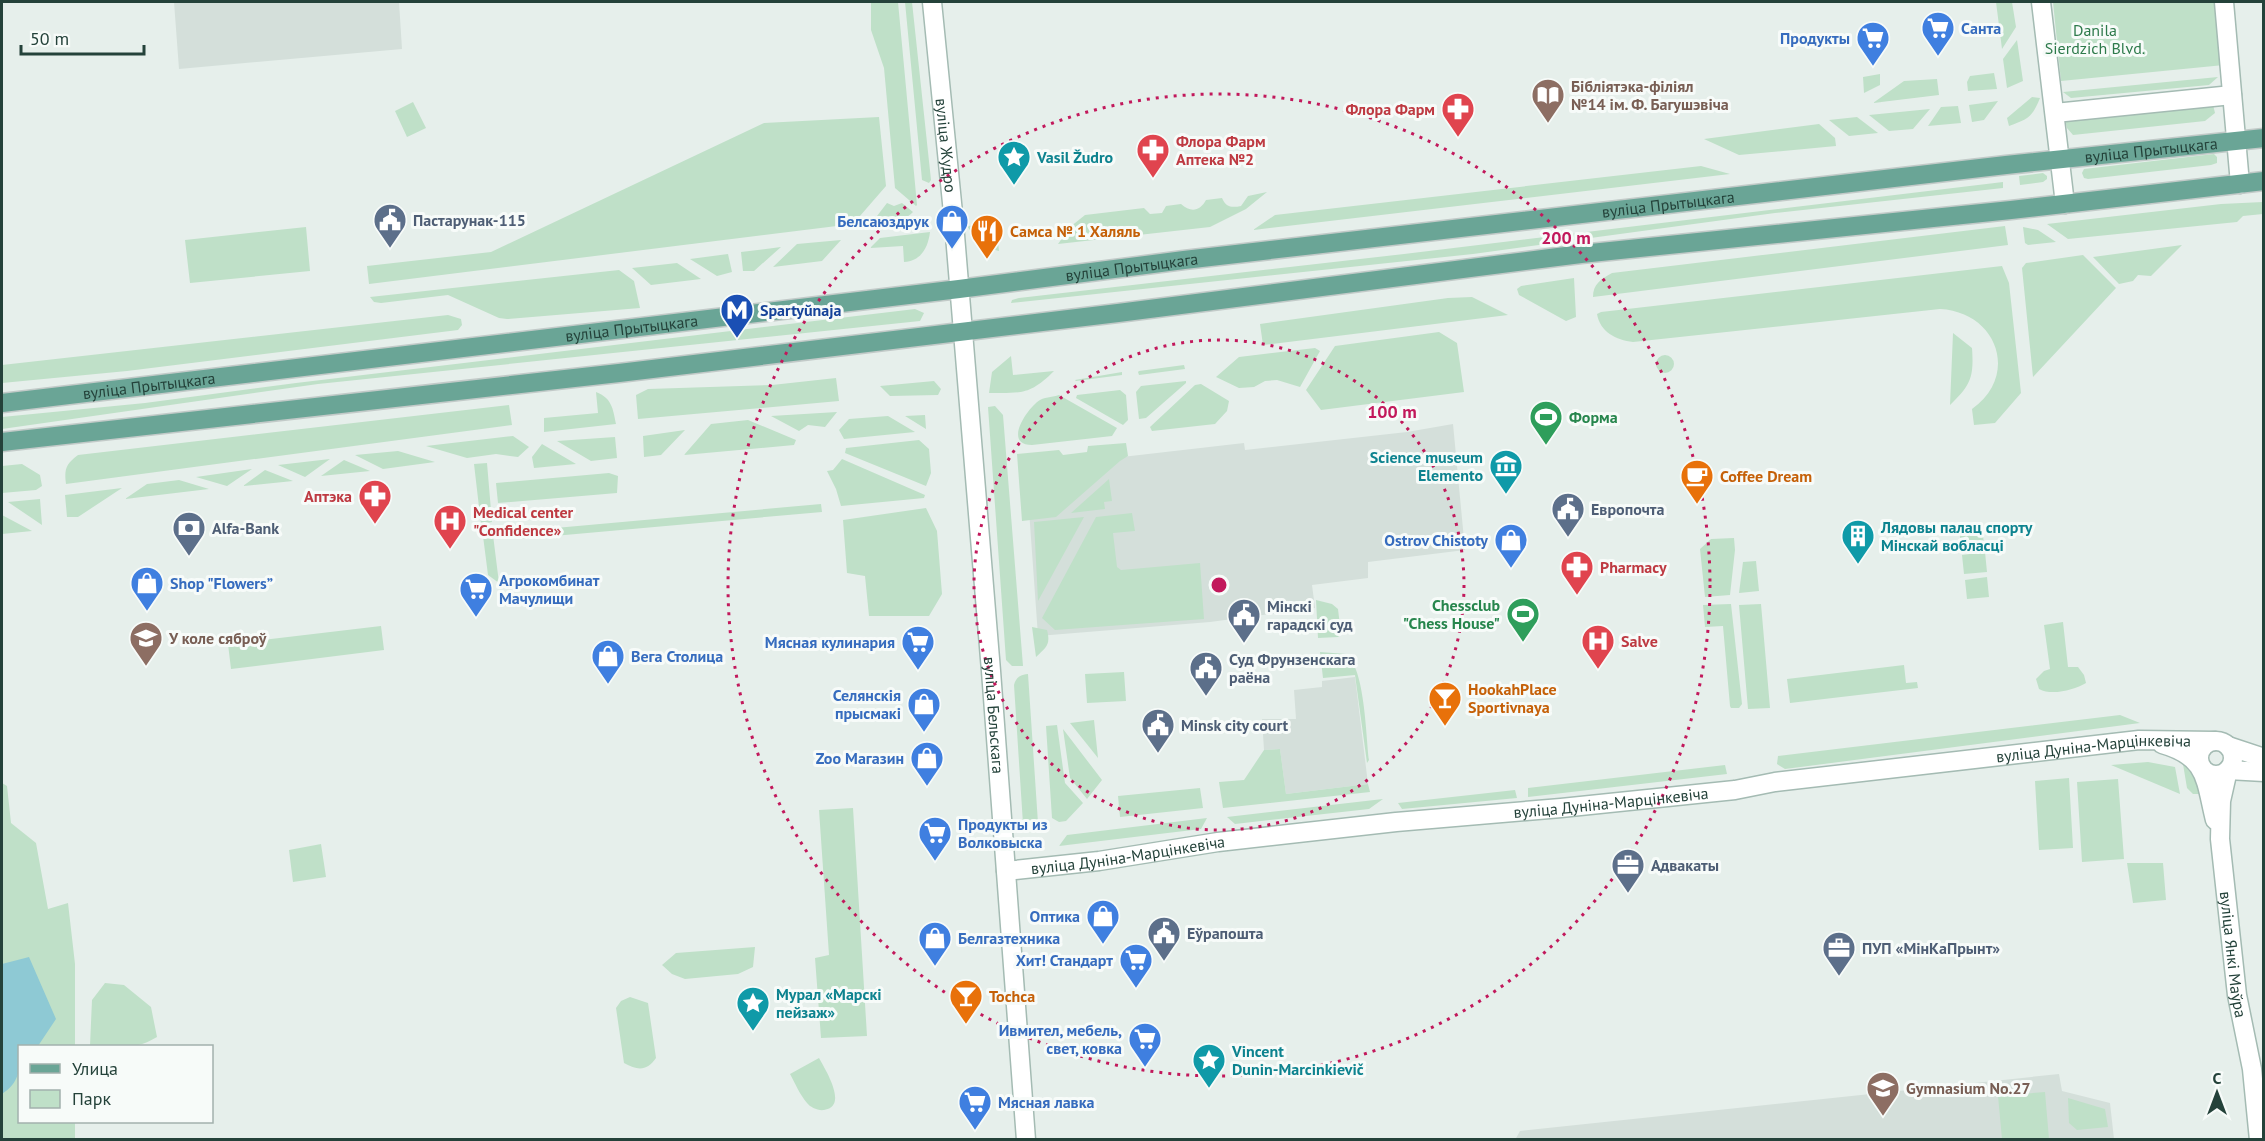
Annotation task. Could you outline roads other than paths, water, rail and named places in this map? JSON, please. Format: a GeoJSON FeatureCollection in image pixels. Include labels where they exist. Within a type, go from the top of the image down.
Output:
{"type":"FeatureCollection","features":[{"type":"Feature","properties":{"kind":"main road","name":"вуліца Прытыцкага"},"geometry":{"type":"LineString","coordinates":[[2,403],[1184,260],[2264,138]]}},
{"type":"Feature","properties":{"kind":"main road"},"geometry":{"type":"LineString","coordinates":[[2,442],[962,332],[1581,254],[2264,181]]}},
{"type":"Feature","properties":{"kind":"street","name":"вуліца Жудро"},"geometry":{"type":"LineString","coordinates":[[932,2],[959,289]]}},
{"type":"Feature","properties":{"kind":"street"},"geometry":{"type":"LineString","coordinates":[[2041,2],[2065,204]]}},
{"type":"Feature","properties":{"kind":"street"},"geometry":{"type":"LineString","coordinates":[[2224,2],[2240,184]]}},
{"type":"Feature","properties":{"kind":"street"},"geometry":{"type":"LineString","coordinates":[[2055,113],[2232,95]]}},
{"type":"Feature","properties":{"kind":"street","name":"вуліца Бельскага"},"geometry":{"type":"LineString","coordinates":[[959,289],[992,671],[1026,1140]]}},
{"type":"Feature","properties":{"kind":"street"},"geometry":{"type":"LineString","coordinates":[[2139,740],[2164,745],[2186,753],[2205,771],[2215,775],[2228,770],[2264,772]]}},
{"type":"Feature","properties":{"kind":"street","name":"вуліца Дуніна-Марцінкевіча"},"geometry":{"type":"LineString","coordinates":[[1006,871],[1099,861],[1218,842],[1396,822],[1723,791],[1775,782],[2139,740],[2221,743],[2264,758]]}},
{"type":"Feature","properties":{"kind":"street"},"geometry":{"type":"LineString","coordinates":[[2220,840],[2199,762],[2200,752],[2206,744],[2221,743],[2233,756],[2228,770]]}},
{"type":"Feature","properties":{"kind":"street","name":"вуліца Янкі Маўра"},"geometry":{"type":"LineString","coordinates":[[2228,770],[2221,801],[2220,840],[2237,995],[2253,1070],[2259,1140]]}},
{"type":"Feature","properties":{"kind":"water"},"geometry":{"type":"Polygon","coordinates":[[[29,957],[56,1019],[39,1045],[18,1045],[18,1073],[13,1084],[2,1094],[2,964],[29,957]]]}},
{"type":"Feature","properties":{"kind":"place","name":"Санта"},"geometry":{"type":"Point","coordinates":[1938,57]}},
{"type":"Feature","properties":{"kind":"place","name":"Продукты"},"geometry":{"type":"Point","coordinates":[1873,67]}},
{"type":"Feature","properties":{"kind":"place","name":"Бібліятэка-філіял №14 ім. Ф. Багушэвіча"},"geometry":{"type":"Point","coordinates":[1548,124]}},
{"type":"Feature","properties":{"kind":"place","name":"Флора Фарм"},"geometry":{"type":"Point","coordinates":[1458,138]}},
{"type":"Feature","properties":{"kind":"place","name":"Флора Фарм Аптека №2"},"geometry":{"type":"Point","coordinates":[1153,179]}},
{"type":"Feature","properties":{"kind":"place","name":"Vasil Žudro"},"geometry":{"type":"Point","coordinates":[1014,186]}},
{"type":"Feature","properties":{"kind":"place","name":"Пастарунак-115"},"geometry":{"type":"Point","coordinates":[390,249]}},
{"type":"Feature","properties":{"kind":"place","name":"Белсаюздрук"},"geometry":{"type":"Point","coordinates":[952,250]}},
{"type":"Feature","properties":{"kind":"place","name":"Самса № 1 Халяль"},"geometry":{"type":"Point","coordinates":[987,260]}},
{"type":"Feature","properties":{"kind":"place","name":"Spartyŭnaja"},"geometry":{"type":"Point","coordinates":[737,339]}},
{"type":"Feature","properties":{"kind":"place","name":"Форма"},"geometry":{"type":"Point","coordinates":[1546,446]}},
{"type":"Feature","properties":{"kind":"place","name":"Science museum Elemento"},"geometry":{"type":"Point","coordinates":[1506,495]}},
{"type":"Feature","properties":{"kind":"place","name":"Coffee Dream"},"geometry":{"type":"Point","coordinates":[1697,505]}},
{"type":"Feature","properties":{"kind":"place","name":"Аптэка"},"geometry":{"type":"Point","coordinates":[375,525]}},
{"type":"Feature","properties":{"kind":"place","name":"Европочта"},"geometry":{"type":"Point","coordinates":[1568,538]}},
{"type":"Feature","properties":{"kind":"place","name":"Medical center \"Confidence»"},"geometry":{"type":"Point","coordinates":[450,550]}},
{"type":"Feature","properties":{"kind":"place","name":"Alfa-Bank"},"geometry":{"type":"Point","coordinates":[189,557]}},
{"type":"Feature","properties":{"kind":"place","name":"Лядовы палац спорту Мінскай вобласці"},"geometry":{"type":"Point","coordinates":[1858,565]}},
{"type":"Feature","properties":{"kind":"place","name":"Ostrov Chistoty"},"geometry":{"type":"Point","coordinates":[1511,569]}},
{"type":"Feature","properties":{"kind":"place","name":"Pharmacy"},"geometry":{"type":"Point","coordinates":[1577,596]}},
{"type":"Feature","properties":{"kind":"place","name":"Shop \"Flowers”"},"geometry":{"type":"Point","coordinates":[147,612]}},
{"type":"Feature","properties":{"kind":"place","name":"Агрокомбинат Мачулищи"},"geometry":{"type":"Point","coordinates":[476,618]}},
{"type":"Feature","properties":{"kind":"place","name":"Chessclub \"Chess House\""},"geometry":{"type":"Point","coordinates":[1523,643]}},
{"type":"Feature","properties":{"kind":"place","name":"Мінскі гарадскі суд"},"geometry":{"type":"Point","coordinates":[1244,644]}},
{"type":"Feature","properties":{"kind":"place","name":"У коле сяброў"},"geometry":{"type":"Point","coordinates":[146,667]}},
{"type":"Feature","properties":{"kind":"place","name":"Salve"},"geometry":{"type":"Point","coordinates":[1598,670]}},
{"type":"Feature","properties":{"kind":"place","name":"Мясная кулинария"},"geometry":{"type":"Point","coordinates":[918,671]}},
{"type":"Feature","properties":{"kind":"place","name":"Вега Столица"},"geometry":{"type":"Point","coordinates":[608,685]}},
{"type":"Feature","properties":{"kind":"place","name":"Суд Фрунзенскага раёна"},"geometry":{"type":"Point","coordinates":[1206,697]}},
{"type":"Feature","properties":{"kind":"place","name":"HookahPlace Sportivnaya"},"geometry":{"type":"Point","coordinates":[1445,727]}},
{"type":"Feature","properties":{"kind":"place","name":"Селянскiя прысмакi"},"geometry":{"type":"Point","coordinates":[924,733]}},
{"type":"Feature","properties":{"kind":"place","name":"Minsk city court"},"geometry":{"type":"Point","coordinates":[1158,754]}},
{"type":"Feature","properties":{"kind":"place","name":"Zoo Магазин"},"geometry":{"type":"Point","coordinates":[927,787]}},
{"type":"Feature","properties":{"kind":"place","name":"Продукты из Волковыска"},"geometry":{"type":"Point","coordinates":[935,862]}},
{"type":"Feature","properties":{"kind":"place","name":"Адвакаты"},"geometry":{"type":"Point","coordinates":[1628,894]}},
{"type":"Feature","properties":{"kind":"place","name":"Оптика"},"geometry":{"type":"Point","coordinates":[1103,945]}},
{"type":"Feature","properties":{"kind":"place","name":"Еўрапошта"},"geometry":{"type":"Point","coordinates":[1164,962]}},
{"type":"Feature","properties":{"kind":"place","name":"Белгазтехника"},"geometry":{"type":"Point","coordinates":[935,967]}},
{"type":"Feature","properties":{"kind":"place","name":"ПУП «МінКаПрынт»"},"geometry":{"type":"Point","coordinates":[1839,977]}},
{"type":"Feature","properties":{"kind":"place","name":"Хит! Стандарт"},"geometry":{"type":"Point","coordinates":[1136,989]}},
{"type":"Feature","properties":{"kind":"place","name":"Tochca"},"geometry":{"type":"Point","coordinates":[966,1025]}},
{"type":"Feature","properties":{"kind":"place","name":"Мурал «Марскі пейзаж»"},"geometry":{"type":"Point","coordinates":[753,1032]}},
{"type":"Feature","properties":{"kind":"place","name":"Ивмител, мебель, свет, ковка"},"geometry":{"type":"Point","coordinates":[1145,1068]}},
{"type":"Feature","properties":{"kind":"place","name":"Vincent Dunin-Marcinkievič"},"geometry":{"type":"Point","coordinates":[1209,1089]}},
{"type":"Feature","properties":{"kind":"place","name":"Gymnasium No.27"},"geometry":{"type":"Point","coordinates":[1883,1117]}},
{"type":"Feature","properties":{"kind":"place","name":"Мясная лавка"},"geometry":{"type":"Point","coordinates":[975,1131]}},
{"type":"Feature","properties":{"kind":"park label","name":"Danila Sierdzich Blvd."},"geometry":{"type":"Point","coordinates":[2095,39]}}]}
